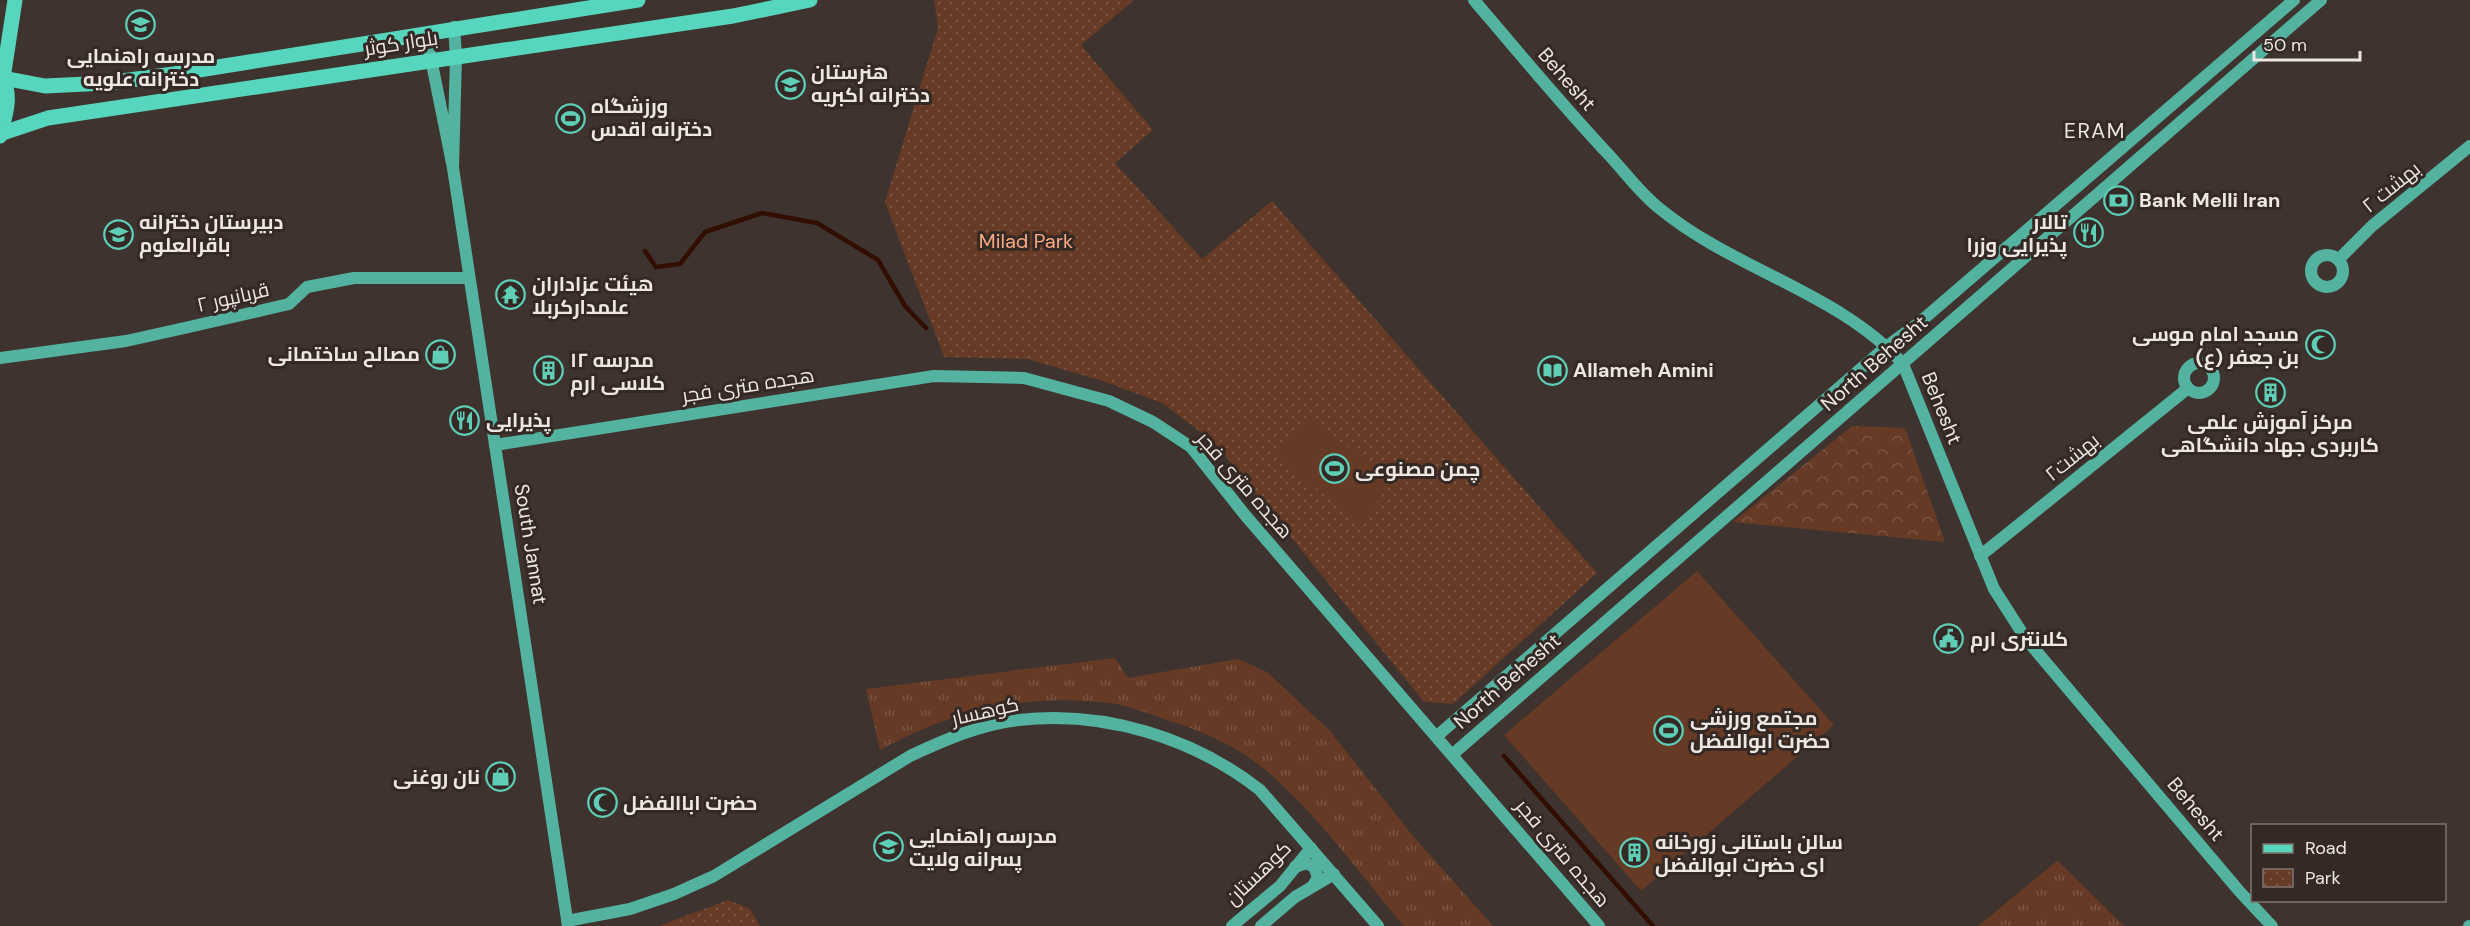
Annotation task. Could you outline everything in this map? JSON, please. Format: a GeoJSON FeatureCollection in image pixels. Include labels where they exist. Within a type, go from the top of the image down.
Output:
{"type":"FeatureCollection","features":[{"type":"Feature","properties":{"kind":"main road","name":"بلوار کوثر"},"geometry":{"type":"LineString","coordinates":[[2,78],[45,86],[107,83],[638,0]]}},
{"type":"Feature","properties":{"kind":"main road","name":"بلوار کوثر"},"geometry":{"type":"LineString","coordinates":[[0,134],[48,118],[732,16],[810,0]]}},
{"type":"Feature","properties":{"kind":"main road","name":"Behesht"},"geometry":{"type":"LineString","coordinates":[[1474,0],[1576,119],[1658,207],[1705,241],[1832,309],[1887,346],[1904,364],[1994,589],[2026,639],[2240,892],[2272,926]]}},
{"type":"Feature","properties":{"kind":"main road","name":"North Behesht"},"geometry":{"type":"LineString","coordinates":[[1437,736],[1887,346],[1920,322],[2294,0]]}},
{"type":"Feature","properties":{"kind":"main road","name":"North Behesht"},"geometry":{"type":"LineString","coordinates":[[1453,754],[2321,0]]}},
{"type":"Feature","properties":{"kind":"main road"},"geometry":{"type":"LineString","coordinates":[[0,134],[8,106],[8,89],[2,78],[9,8]]}},
{"type":"Feature","properties":{"kind":"main road"},"geometry":{"type":"LineString","coordinates":[[453,168],[456,56],[454,27]]}},
{"type":"Feature","properties":{"kind":"main road"},"geometry":{"type":"LineString","coordinates":[[426,34],[453,168]]}},
{"type":"Feature","properties":{"kind":"main road"},"geometry":{"type":"LineString","coordinates":[[174,74],[178,99]]}},
{"type":"Feature","properties":{"kind":"main road","name":"بهشت ۲"},"geometry":{"type":"LineString","coordinates":[[2338,260],[2372,226],[2470,147]]}},
{"type":"Feature","properties":{"kind":"main road","name":"South Jannat"},"geometry":{"type":"LineString","coordinates":[[453,168],[568,923]]}},
{"type":"Feature","properties":{"kind":"main road","name":"قربانپور ۲"},"geometry":{"type":"LineString","coordinates":[[0,358],[137,339],[290,304],[307,287],[354,278],[468,278]]}},
{"type":"Feature","properties":{"kind":"main road","name":"هجده متری فجر"},"geometry":{"type":"LineString","coordinates":[[495,445],[934,376],[1024,378],[1109,401],[1153,422],[1191,447],[1245,515],[1599,926]]}},
{"type":"Feature","properties":{"kind":"main road","name":"بهشت۲"},"geometry":{"type":"LineString","coordinates":[[1980,556],[2187,389]]}},
{"type":"Feature","properties":{"kind":"main road","name":"کوهسار"},"geometry":{"type":"LineString","coordinates":[[568,923],[630,909],[674,894],[714,876],[910,756],[975,730],[1018,720],[1065,719],[1111,724],[1147,732],[1215,758],[1260,790],[1378,926]]}},
{"type":"Feature","properties":{"kind":"main road","name":"کوهستان"},"geometry":{"type":"LineString","coordinates":[[1232,926],[1280,885],[1311,848]]}},
{"type":"Feature","properties":{"kind":"main road"},"geometry":{"type":"LineString","coordinates":[[1295,867],[1306,863],[1314,867],[1318,877],[1313,886]]}},
{"type":"Feature","properties":{"kind":"main road","name":"کوهستان"},"geometry":{"type":"LineString","coordinates":[[1260,926],[1294,897],[1334,874]]}},
{"type":"Feature","properties":{"kind":"green space","name":"Milad Park"},"geometry":{"type":"Polygon","coordinates":[[[934,0],[1134,0],[1081,45],[1153,130],[1115,163],[1202,259],[1272,201],[1597,573],[1453,704],[1424,702],[1214,442],[1162,403],[1100,380],[1027,359],[944,357],[885,202],[938,28],[934,0]]]}},
{"type":"Feature","properties":{"kind":"green space","name":"چمن مصنوعی"},"geometry":{"type":"Polygon","coordinates":[[[1307,416],[1392,482],[1361,523],[1275,456],[1307,416]]]}},
{"type":"Feature","properties":{"kind":"green space"},"geometry":{"type":"Polygon","coordinates":[[[1852,426],[1905,428],[1945,542],[1733,522],[1852,426]]]}},
{"type":"Feature","properties":{"kind":"green space","name":"مجتمع ورزشی حضرت ابوالفضل"},"geometry":{"type":"Polygon","coordinates":[[[1697,571],[1834,725],[1641,891],[1504,735],[1697,571]]]}},
{"type":"Feature","properties":{"kind":"green space"},"geometry":{"type":"Polygon","coordinates":[[[1115,658],[1128,678],[1238,659],[1267,672],[1330,731],[1413,836],[1493,926],[1404,926],[1317,820],[1258,764],[1213,737],[1128,707],[1085,701],[1054,700],[994,707],[936,724],[880,750],[866,689],[1115,658]]]}},
{"type":"Feature","properties":{"kind":"green space"},"geometry":{"type":"Polygon","coordinates":[[[2057,861],[2124,926],[1978,926],[2057,861]]]}},
{"type":"Feature","properties":{"kind":"green space"},"geometry":{"type":"Polygon","coordinates":[[[728,900],[750,909],[760,926],[659,926],[728,900]]]}},
{"type":"Feature","properties":{"kind":"waterway"},"geometry":{"type":"LineString","coordinates":[[645,251],[656,267],[680,264],[705,232],[762,213],[817,223],[878,260],[905,306],[926,328]]}},
{"type":"Feature","properties":{"kind":"waterway"},"geometry":{"type":"LineString","coordinates":[[1504,756],[1653,926]]}},
{"type":"Feature","properties":{"kind":"place","name":"مدرسه راهنمایی دخترانه علویه"},"geometry":{"type":"Point","coordinates":[141,25]}},
{"type":"Feature","properties":{"kind":"place","name":"هنرستان دخترانه اکبریه"},"geometry":{"type":"Point","coordinates":[790,84]}},
{"type":"Feature","properties":{"kind":"place","name":"ورزشگاه دخترانه اقدس"},"geometry":{"type":"Point","coordinates":[570,118]}},
{"type":"Feature","properties":{"kind":"place","name":"Bank Melli Iran"},"geometry":{"type":"Point","coordinates":[2118,200]}},
{"type":"Feature","properties":{"kind":"place","name":"تالار پذیرایی وزرا"},"geometry":{"type":"Point","coordinates":[2088,233]}},
{"type":"Feature","properties":{"kind":"place","name":"دبیرستان دخترانه باقرالعلوم"},"geometry":{"type":"Point","coordinates":[118,234]}},
{"type":"Feature","properties":{"kind":"place","name":"هیئت عزاداران علمدارکربلا"},"geometry":{"type":"Point","coordinates":[511,295]}},
{"type":"Feature","properties":{"kind":"place","name":"مسجد امام موسی بن جعفر (ع)"},"geometry":{"type":"Point","coordinates":[2320,345]}},
{"type":"Feature","properties":{"kind":"place","name":"مصالح ساختمانی"},"geometry":{"type":"Point","coordinates":[441,354]}},
{"type":"Feature","properties":{"kind":"place","name":"Allameh Amini"},"geometry":{"type":"Point","coordinates":[1552,370]}},
{"type":"Feature","properties":{"kind":"place","name":"مدرسه ۱۲ کلاسی ارم"},"geometry":{"type":"Point","coordinates":[549,371]}},
{"type":"Feature","properties":{"kind":"place","name":"مرکز آموزش علمی کاربردی جهاد دانشگاهی"},"geometry":{"type":"Point","coordinates":[2270,392]}},
{"type":"Feature","properties":{"kind":"place","name":"پذیرایی"},"geometry":{"type":"Point","coordinates":[465,420]}},
{"type":"Feature","properties":{"kind":"place","name":"چمن مصنوعی"},"geometry":{"type":"Point","coordinates":[1334,469]}},
{"type":"Feature","properties":{"kind":"place","name":"کلانتری ارم"},"geometry":{"type":"Point","coordinates":[1949,639]}},
{"type":"Feature","properties":{"kind":"place","name":"مجتمع ورزشی حضرت ابوالفضل"},"geometry":{"type":"Point","coordinates":[1669,730]}},
{"type":"Feature","properties":{"kind":"place","name":"نان روغنی"},"geometry":{"type":"Point","coordinates":[501,777]}},
{"type":"Feature","properties":{"kind":"place","name":"حضرت اباالفضل"},"geometry":{"type":"Point","coordinates":[602,803]}},
{"type":"Feature","properties":{"kind":"place","name":"مدرسه راهنمایی پسرانه ولایت"},"geometry":{"type":"Point","coordinates":[888,847]}},
{"type":"Feature","properties":{"kind":"place","name":"سالن باستانی زورخانه ای حضرت ابوالفضل"},"geometry":{"type":"Point","coordinates":[1634,853]}},
{"type":"Feature","properties":{"kind":"district","name":"ERAM"},"geometry":{"type":"Point","coordinates":[2095,131]}}]}
